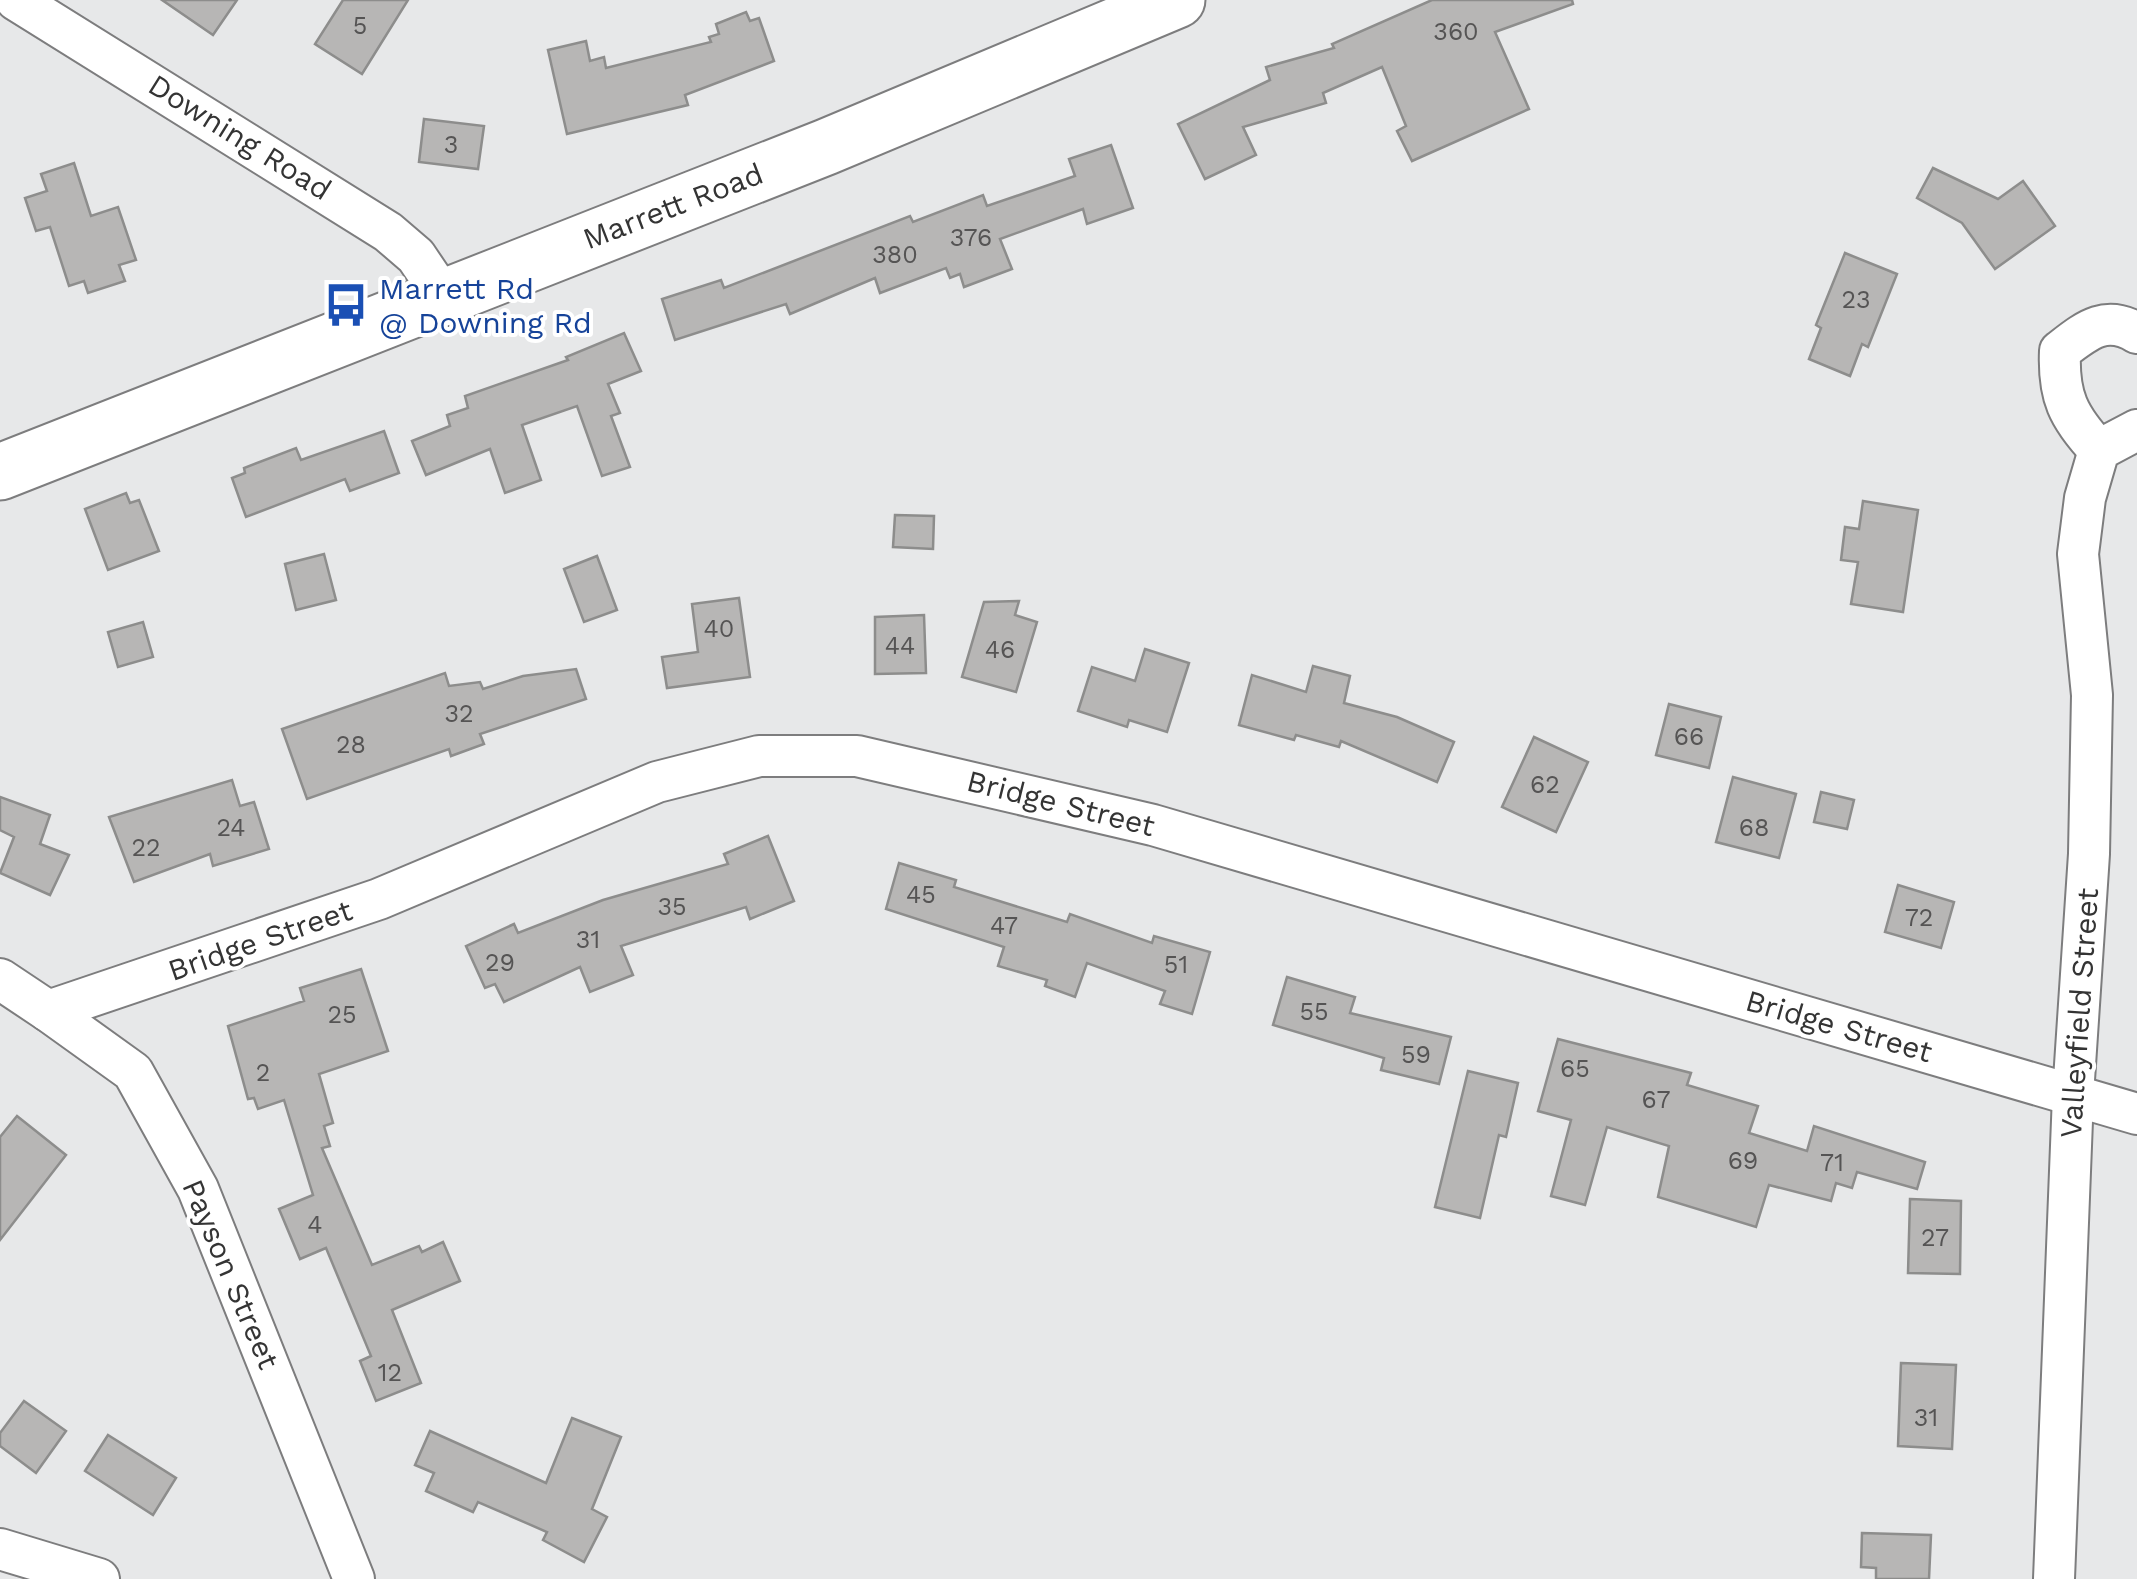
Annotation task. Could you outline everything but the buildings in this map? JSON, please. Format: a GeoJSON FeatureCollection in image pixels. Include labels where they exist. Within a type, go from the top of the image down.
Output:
{"type":"FeatureCollection","features":[{"type":"Feature","properties":{"kind":"main road","name":"Marrett Road"},"geometry":{"type":"LineString","coordinates":[[0,472],[826,147],[1177,0]]}},
{"type":"Feature","properties":{"kind":"street","name":"Downing Road"},"geometry":{"type":"LineString","coordinates":[[16,0],[388,232],[416,256],[443,296]]}},
{"type":"Feature","properties":{"kind":"street"},"geometry":{"type":"LineString","coordinates":[[2137,333],[2122,324],[2093,325],[2060,351],[2058,384],[2076,425],[2099,450],[2137,430]]}},
{"type":"Feature","properties":{"kind":"street","name":"Valleyfield Street"},"geometry":{"type":"LineString","coordinates":[[2054,1579],[2073,1095],[2090,854],[2092,695],[2078,554],[2085,498],[2099,450]]}},
{"type":"Feature","properties":{"kind":"street","name":"Bridge Street"},"geometry":{"type":"LineString","coordinates":[[48,1010],[379,899],[657,782],[759,756],[856,756],[1152,826],[2137,1114]]}},
{"type":"Feature","properties":{"kind":"street"},"geometry":{"type":"LineString","coordinates":[[0,979],[48,1010]]}},
{"type":"Feature","properties":{"kind":"street","name":"Payson Street"},"geometry":{"type":"LineString","coordinates":[[48,1010],[133,1072],[198,1189],[354,1579]]}},
{"type":"Feature","properties":{"kind":"street"},"geometry":{"type":"LineString","coordinates":[[0,1549],[99,1579]]}},
{"type":"Feature","properties":{"kind":"place","name":"Marrett Rd @ Downing Rd"},"geometry":{"type":"Point","coordinates":[346,305]}}]}
